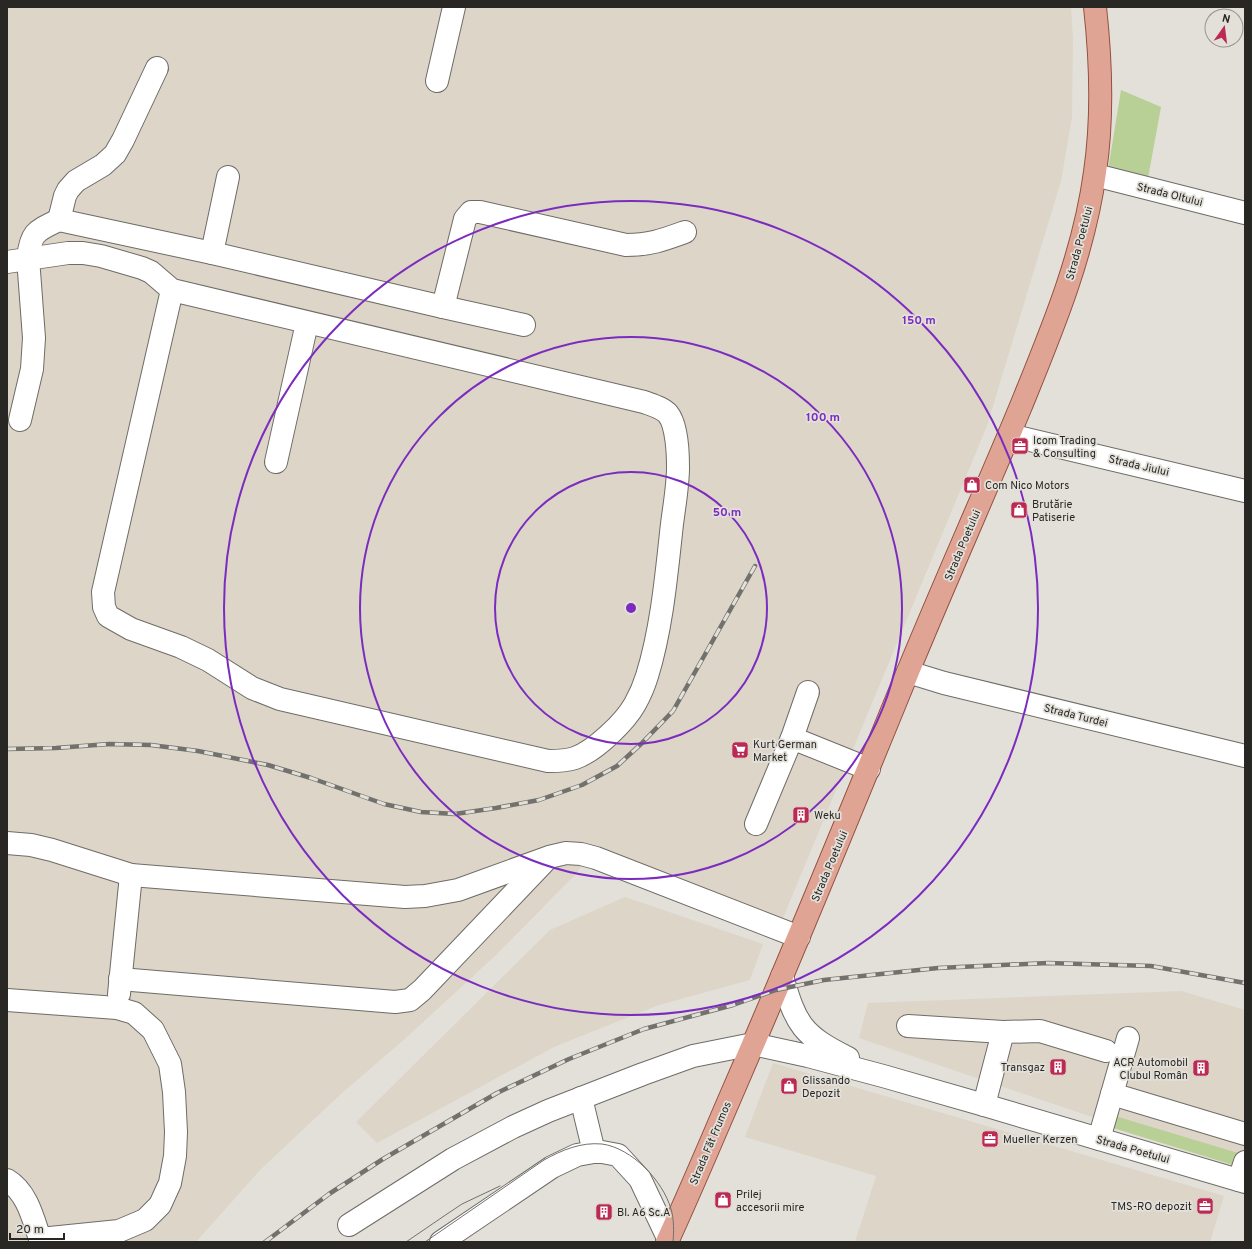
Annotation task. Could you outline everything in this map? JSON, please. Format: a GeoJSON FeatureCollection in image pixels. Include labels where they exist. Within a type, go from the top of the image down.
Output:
{"type":"FeatureCollection","features":[{"type":"Feature","properties":{"kind":"main road","name":"Strada Poetului"},"geometry":{"type":"LineString","coordinates":[[753,1044],[799,938],[908,672],[1009,435],[1041,357],[1075,264],[1087,218],[1095,175],[1100,119],[1099,55],[1095,7]]}},
{"type":"Feature","properties":{"kind":"main road","name":"Strada Făt Frumos"},"geometry":{"type":"LineString","coordinates":[[668,1240],[753,1044]]}},
{"type":"Feature","properties":{"kind":"street"},"geometry":{"type":"LineString","coordinates":[[437,82],[454,7]]}},
{"type":"Feature","properties":{"kind":"street"},"geometry":{"type":"LineString","coordinates":[[59,220],[65,196],[76,181],[103,165],[115,154],[157,68]]}},
{"type":"Feature","properties":{"kind":"street","name":"Strada Oltului"},"geometry":{"type":"LineString","coordinates":[[1095,175],[1245,213]]}},
{"type":"Feature","properties":{"kind":"street"},"geometry":{"type":"LineString","coordinates":[[212,253],[228,177]]}},
{"type":"Feature","properties":{"kind":"street"},"geometry":{"type":"LineString","coordinates":[[443,308],[465,219],[471,212],[480,212],[626,245],[654,243],[685,232]]}},
{"type":"Feature","properties":{"kind":"street"},"geometry":{"type":"LineString","coordinates":[[20,420],[32,369],[34,346],[28,258],[30,247],[33,237],[39,229],[59,220],[212,253],[443,308],[524,325]]}},
{"type":"Feature","properties":{"kind":"street"},"geometry":{"type":"LineString","coordinates":[[7,262],[68,253],[101,256],[151,272],[172,290],[644,402],[662,409],[668,414],[674,426],[677,442],[678,468],[666,573],[656,642],[647,676],[634,706],[622,721],[591,750],[575,758],[560,761],[548,761],[280,699],[252,688],[208,660],[181,647],[131,629],[108,616],[104,607],[103,592],[172,290]]}},
{"type":"Feature","properties":{"kind":"street"},"geometry":{"type":"LineString","coordinates":[[276,462],[307,323]]}},
{"type":"Feature","properties":{"kind":"street","name":"Strada Jiului"},"geometry":{"type":"LineString","coordinates":[[1009,435],[1245,491]]}},
{"type":"Feature","properties":{"kind":"street","name":"Strada Turdei"},"geometry":{"type":"LineString","coordinates":[[908,672],[944,683],[1245,756]]}},
{"type":"Feature","properties":{"kind":"street"},"geometry":{"type":"LineString","coordinates":[[756,824],[792,738],[808,692]]}},
{"type":"Feature","properties":{"kind":"street"},"geometry":{"type":"LineString","coordinates":[[792,738],[869,769]]}},
{"type":"Feature","properties":{"kind":"street"},"geometry":{"type":"LineString","coordinates":[[7,843],[30,845],[52,850],[131,875],[405,897],[425,896],[458,890],[549,857],[573,852],[596,858],[799,938]]}},
{"type":"Feature","properties":{"kind":"street"},"geometry":{"type":"LineString","coordinates":[[120,979],[395,1002],[410,1000],[422,990],[549,857]]}},
{"type":"Feature","properties":{"kind":"street"},"geometry":{"type":"LineString","coordinates":[[117,1008],[131,875]]}},
{"type":"Feature","properties":{"kind":"street","name":"Strada Poetului"},"geometry":{"type":"LineString","coordinates":[[782,976],[794,1013],[800,1024],[810,1036],[818,1042],[883,1076]]}},
{"type":"Feature","properties":{"kind":"street"},"geometry":{"type":"LineString","coordinates":[[7,1000],[117,1008],[134,1013],[153,1030],[170,1064],[174,1092],[176,1132],[175,1156],[170,1183],[160,1205],[145,1220],[119,1231],[40,1240],[25,1198],[11,1182],[7,1180]]}},
{"type":"Feature","properties":{"kind":"street"},"geometry":{"type":"LineString","coordinates":[[908,1026],[1003,1032],[1040,1031],[1106,1051]]}},
{"type":"Feature","properties":{"kind":"street"},"geometry":{"type":"LineString","coordinates":[[984,1105],[1003,1032]]}},
{"type":"Feature","properties":{"kind":"street"},"geometry":{"type":"LineString","coordinates":[[1099,1139],[1128,1038]]}},
{"type":"Feature","properties":{"kind":"street"},"geometry":{"type":"LineString","coordinates":[[349,1225],[453,1159],[548,1111],[693,1056],[753,1044]]}},
{"type":"Feature","properties":{"kind":"street","name":"Strada Poetului"},"geometry":{"type":"LineString","coordinates":[[753,1044],[808,1056],[883,1076],[1099,1139],[1243,1175]]}},
{"type":"Feature","properties":{"kind":"street"},"geometry":{"type":"LineString","coordinates":[[1112,1094],[1245,1134]]}},
{"type":"Feature","properties":{"kind":"street"},"geometry":{"type":"LineString","coordinates":[[582,1098],[594,1152]]}},
{"type":"Feature","properties":{"kind":"street"},"geometry":{"type":"LineString","coordinates":[[441,1242],[552,1167],[577,1155],[594,1152],[618,1155],[640,1179],[668,1240]]}},
{"type":"Feature","properties":{"kind":"shaded area"},"geometry":{"type":"Polygon","coordinates":[[[7,7],[1071,7],[1073,39],[1072,117],[1061,181],[987,426],[783,918],[595,849],[575,875],[496,955],[407,1037],[342,1093],[260,1170],[196,1242],[7,1242],[7,7]]]}},
{"type":"Feature","properties":{"kind":"shaded area"},"geometry":{"type":"Polygon","coordinates":[[[625,897],[763,944],[750,980],[659,1005],[554,1047],[377,1143],[356,1122],[550,930],[625,897]]]}},
{"type":"Feature","properties":{"kind":"shaded area"},"geometry":{"type":"Polygon","coordinates":[[[1181,991],[1245,1010],[1245,1167],[859,1038],[868,1003],[1181,991]]]}},
{"type":"Feature","properties":{"kind":"shaded area"},"geometry":{"type":"Polygon","coordinates":[[[773,1063],[1224,1196],[1210,1242],[855,1242],[876,1176],[745,1137],[773,1063]]]}},
{"type":"Feature","properties":{"kind":"green space"},"geometry":{"type":"Polygon","coordinates":[[[1121,90],[1161,107],[1148,178],[1108,170],[1121,90]]]}},
{"type":"Feature","properties":{"kind":"green space"},"geometry":{"type":"Polygon","coordinates":[[[1115,1116],[1238,1153],[1240,1158],[1233,1165],[1113,1128],[1115,1116]]]}},
{"type":"Feature","properties":{"kind":"tram line"},"geometry":{"type":"LineString","coordinates":[[425,1242],[544,1160],[558,1153],[587,1144],[602,1144],[624,1152],[635,1159],[654,1177],[667,1198],[671,1209],[674,1225],[673,1242]]}},
{"type":"Feature","properties":{"kind":"tram line"},"geometry":{"type":"LineString","coordinates":[[406,1242],[462,1204],[500,1186]]}},
{"type":"Feature","properties":{"kind":"railway"},"geometry":{"type":"LineString","coordinates":[[7,749],[56,748],[109,744],[151,745],[198,751],[268,765],[311,778],[384,804],[421,812],[455,814],[539,800],[582,785],[617,766],[673,711],[755,566]]}},
{"type":"Feature","properties":{"kind":"railway"},"geometry":{"type":"LineString","coordinates":[[265,1242],[329,1194],[383,1159],[497,1093],[569,1059],[644,1029],[733,1005],[776,990],[824,980],[938,968],[1048,963],[1151,966],[1245,983]]}},
{"type":"Feature","properties":{"kind":"place","name":"Icom Trading & Consulting"},"geometry":{"type":"Point","coordinates":[1020,446]}},
{"type":"Feature","properties":{"kind":"place","name":"Com Nico Motors"},"geometry":{"type":"Point","coordinates":[972,485]}},
{"type":"Feature","properties":{"kind":"place","name":"Brutărie Patiserie"},"geometry":{"type":"Point","coordinates":[1019,510]}},
{"type":"Feature","properties":{"kind":"place","name":"Kurt German Market"},"geometry":{"type":"Point","coordinates":[740,750]}},
{"type":"Feature","properties":{"kind":"place","name":"Weku"},"geometry":{"type":"Point","coordinates":[801,815]}},
{"type":"Feature","properties":{"kind":"place","name":"Transgaz"},"geometry":{"type":"Point","coordinates":[1058,1067]}},
{"type":"Feature","properties":{"kind":"place","name":"ACR Automobil Clubul Român"},"geometry":{"type":"Point","coordinates":[1201,1068]}},
{"type":"Feature","properties":{"kind":"place","name":"Glissando Depozit"},"geometry":{"type":"Point","coordinates":[789,1086]}},
{"type":"Feature","properties":{"kind":"place","name":"Mueller Kerzen"},"geometry":{"type":"Point","coordinates":[990,1139]}},
{"type":"Feature","properties":{"kind":"place","name":"Prilej accesorii mire"},"geometry":{"type":"Point","coordinates":[723,1200]}},
{"type":"Feature","properties":{"kind":"place","name":"TMS-RO depozit"},"geometry":{"type":"Point","coordinates":[1205,1206]}},
{"type":"Feature","properties":{"kind":"place","name":"Bl. A6 Sc.A"},"geometry":{"type":"Point","coordinates":[604,1212]}}]}
